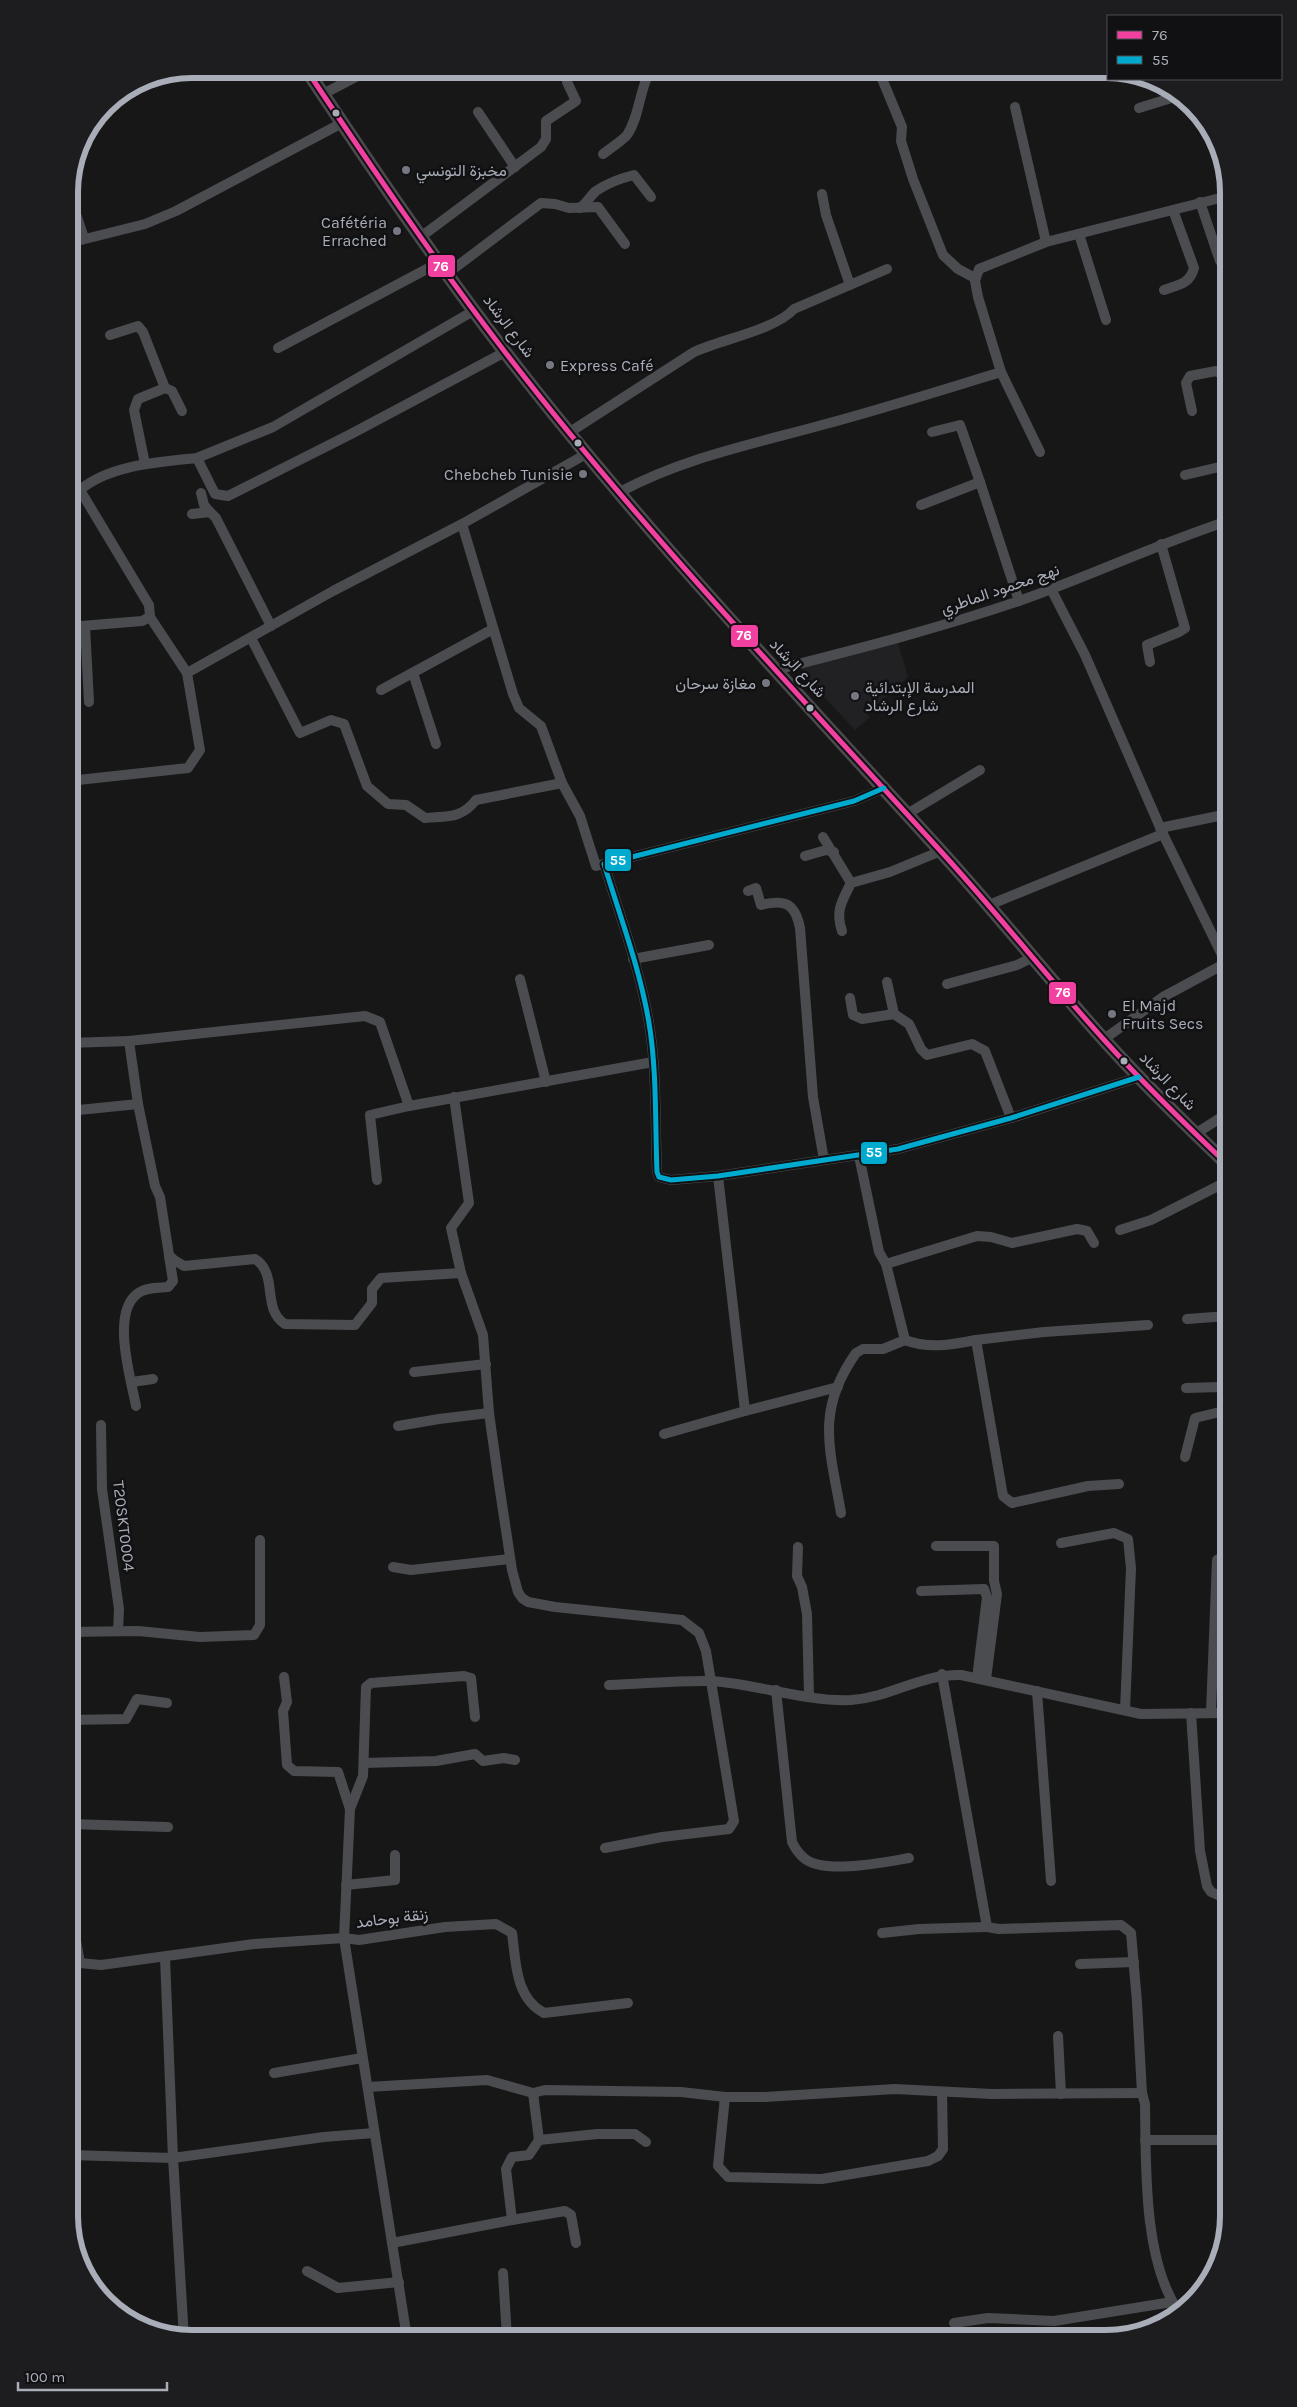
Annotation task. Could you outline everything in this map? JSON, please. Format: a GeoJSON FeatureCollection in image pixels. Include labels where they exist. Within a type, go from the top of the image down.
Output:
{"type":"FeatureCollection","features":[{"type":"Feature","properties":{"kind":"street","name":"شارع الرشاد"},"geometry":{"type":"LineString","coordinates":[[312,78],[444,268],[505,352],[620,492],[775,670],[941,850],[1104,1040],[1220,1156]]}},
{"type":"Feature","properties":{"kind":"street"},"geometry":{"type":"LineString","coordinates":[[323,94],[354,78]]}},
{"type":"Feature","properties":{"kind":"street"},"geometry":{"type":"LineString","coordinates":[[603,154],[626,136],[632,126],[642,87],[646,78]]}},
{"type":"Feature","properties":{"kind":"street"},"geometry":{"type":"LineString","coordinates":[[882,78],[902,127],[901,141],[936,242],[950,263],[975,278]]}},
{"type":"Feature","properties":{"kind":"street"},"geometry":{"type":"LineString","coordinates":[[422,236],[541,147],[546,138],[546,121],[576,101],[567,82]]}},
{"type":"Feature","properties":{"kind":"street"},"geometry":{"type":"LineString","coordinates":[[1139,108],[1171,98]]}},
{"type":"Feature","properties":{"kind":"street"},"geometry":{"type":"LineString","coordinates":[[1015,108],[1046,242]]}},
{"type":"Feature","properties":{"kind":"street"},"geometry":{"type":"LineString","coordinates":[[478,112],[514,167]]}},
{"type":"Feature","properties":{"kind":"street"},"geometry":{"type":"LineString","coordinates":[[78,240],[145,224],[176,211],[342,123]]}},
{"type":"Feature","properties":{"kind":"street"},"geometry":{"type":"LineString","coordinates":[[580,209],[590,200],[594,192],[634,175],[651,197]]}},
{"type":"Feature","properties":{"kind":"street"},"geometry":{"type":"LineString","coordinates":[[822,194],[826,215],[850,285]]}},
{"type":"Feature","properties":{"kind":"street"},"geometry":{"type":"LineString","coordinates":[[1040,452],[1002,372],[978,297],[975,278],[979,270],[1046,242],[1220,198]]}},
{"type":"Feature","properties":{"kind":"street"},"geometry":{"type":"LineString","coordinates":[[1200,202],[1220,262]]}},
{"type":"Feature","properties":{"kind":"street"},"geometry":{"type":"LineString","coordinates":[[278,348],[444,268],[542,204],[580,209],[598,207],[625,244]]}},
{"type":"Feature","properties":{"kind":"street"},"geometry":{"type":"LineString","coordinates":[[1164,290],[1183,284],[1192,278],[1194,268],[1172,210]]}},
{"type":"Feature","properties":{"kind":"street"},"geometry":{"type":"LineString","coordinates":[[78,220],[84,238]]}},
{"type":"Feature","properties":{"kind":"street"},"geometry":{"type":"LineString","coordinates":[[1079,234],[1106,320]]}},
{"type":"Feature","properties":{"kind":"street"},"geometry":{"type":"LineString","coordinates":[[570,432],[694,352],[714,343],[786,319],[794,309],[886,269]]}},
{"type":"Feature","properties":{"kind":"street"},"geometry":{"type":"LineString","coordinates":[[78,780],[188,768],[200,750],[187,673],[150,617],[149,605],[80,490],[91,480],[145,464],[197,458],[273,427],[475,310]]}},
{"type":"Feature","properties":{"kind":"street"},"geometry":{"type":"LineString","coordinates":[[110,335],[138,326],[143,332],[165,388],[172,391],[182,412]]}},
{"type":"Feature","properties":{"kind":"street"},"geometry":{"type":"LineString","coordinates":[[197,458],[215,494],[228,496],[351,434],[420,395],[505,352]]}},
{"type":"Feature","properties":{"kind":"street"},"geometry":{"type":"LineString","coordinates":[[1192,411],[1186,383],[1190,376],[1216,371],[1220,373]]}},
{"type":"Feature","properties":{"kind":"street"},"geometry":{"type":"LineString","coordinates":[[620,492],[655,474],[696,459],[833,422],[1002,372]]}},
{"type":"Feature","properties":{"kind":"street"},"geometry":{"type":"LineString","coordinates":[[145,464],[134,410],[138,399],[165,388]]}},
{"type":"Feature","properties":{"kind":"street"},"geometry":{"type":"LineString","coordinates":[[932,432],[960,425],[1019,601]]}},
{"type":"Feature","properties":{"kind":"street"},"geometry":{"type":"LineString","coordinates":[[187,673],[462,524],[588,453]]}},
{"type":"Feature","properties":{"kind":"street"},"geometry":{"type":"LineString","coordinates":[[1185,475],[1220,467]]}},
{"type":"Feature","properties":{"kind":"street"},"geometry":{"type":"LineString","coordinates":[[921,506],[980,482]]}},
{"type":"Feature","properties":{"kind":"street"},"geometry":{"type":"LineString","coordinates":[[201,493],[204,505],[216,518],[271,626]]}},
{"type":"Feature","properties":{"kind":"street"},"geometry":{"type":"LineString","coordinates":[[192,514],[210,512]]}},
{"type":"Feature","properties":{"kind":"street"},"geometry":{"type":"LineString","coordinates":[[462,524],[519,708],[541,726],[562,782],[580,816],[596,866],[854,801],[884,788]]}},
{"type":"Feature","properties":{"kind":"street","name":"نهج محمود الماطري"},"geometry":{"type":"LineString","coordinates":[[775,670],[851,651],[1019,601],[1161,544],[1220,524]]}},
{"type":"Feature","properties":{"kind":"street"},"geometry":{"type":"LineString","coordinates":[[1150,662],[1147,645],[1180,632],[1185,628],[1161,544]]}},
{"type":"Feature","properties":{"kind":"street"},"geometry":{"type":"LineString","coordinates":[[1051,588],[1085,655],[1162,831],[1220,948]]}},
{"type":"Feature","properties":{"kind":"street"},"geometry":{"type":"LineString","coordinates":[[78,626],[142,621],[150,617]]}},
{"type":"Feature","properties":{"kind":"street"},"geometry":{"type":"LineString","coordinates":[[85,626],[89,702]]}},
{"type":"Feature","properties":{"kind":"street"},"geometry":{"type":"LineString","coordinates":[[381,690],[493,629]]}},
{"type":"Feature","properties":{"kind":"street"},"geometry":{"type":"LineString","coordinates":[[251,638],[300,733],[331,720],[344,724],[367,786],[388,804],[406,805],[425,818],[457,816],[467,811],[476,800],[562,782]]}},
{"type":"Feature","properties":{"kind":"street"},"geometry":{"type":"LineString","coordinates":[[412,673],[436,744]]}},
{"type":"Feature","properties":{"kind":"street"},"geometry":{"type":"LineString","coordinates":[[907,814],[980,770]]}},
{"type":"Feature","properties":{"kind":"street"},"geometry":{"type":"LineString","coordinates":[[989,905],[1162,831],[1220,816]]}},
{"type":"Feature","properties":{"kind":"street"},"geometry":{"type":"LineString","coordinates":[[823,837],[834,852],[845,876],[852,883]]}},
{"type":"Feature","properties":{"kind":"street"},"geometry":{"type":"LineString","coordinates":[[805,856],[826,850],[834,852]]}},
{"type":"Feature","properties":{"kind":"street"},"geometry":{"type":"LineString","coordinates":[[842,931],[838,919],[840,907],[852,883],[890,872],[941,850]]}},
{"type":"Feature","properties":{"kind":"street"},"geometry":{"type":"LineString","coordinates":[[604,864],[633,959],[649,1023],[653,1062],[656,1172],[659,1177],[670,1180],[718,1176],[898,1149],[1011,1118],[1139,1077]]}},
{"type":"Feature","properties":{"kind":"street"},"geometry":{"type":"LineString","coordinates":[[748,891],[756,888],[761,905],[777,901],[789,906],[797,913],[800,928],[813,1097],[824,1160]]}},
{"type":"Feature","properties":{"kind":"street"},"geometry":{"type":"LineString","coordinates":[[633,959],[709,945]]}},
{"type":"Feature","properties":{"kind":"street"},"geometry":{"type":"LineString","coordinates":[[947,984],[1017,965],[1033,957]]}},
{"type":"Feature","properties":{"kind":"street"},"geometry":{"type":"LineString","coordinates":[[1104,1040],[1163,997],[1220,966]]}},
{"type":"Feature","properties":{"kind":"street"},"geometry":{"type":"LineString","coordinates":[[520,979],[546,1082]]}},
{"type":"Feature","properties":{"kind":"street"},"geometry":{"type":"LineString","coordinates":[[887,982],[894,1014],[909,1024],[922,1049],[928,1055],[972,1044],[985,1051],[1011,1118]]}},
{"type":"Feature","properties":{"kind":"street"},"geometry":{"type":"LineString","coordinates":[[850,998],[854,1015],[862,1020],[894,1014]]}},
{"type":"Feature","properties":{"kind":"street"},"geometry":{"type":"LineString","coordinates":[[78,1043],[129,1041],[365,1016],[380,1022],[409,1106]]}},
{"type":"Feature","properties":{"kind":"street"},"geometry":{"type":"LineString","coordinates":[[129,1041],[138,1104],[154,1186],[160,1197],[173,1281],[168,1287],[146,1289],[138,1294],[130,1302],[126,1313],[125,1355],[136,1406]]}},
{"type":"Feature","properties":{"kind":"street"},"geometry":{"type":"LineString","coordinates":[[377,1180],[370,1115],[454,1097],[653,1062]]}},
{"type":"Feature","properties":{"kind":"street"},"geometry":{"type":"LineString","coordinates":[[454,1097],[469,1203],[451,1228],[461,1273],[483,1335],[490,1413],[510,1559],[518,1592],[528,1602],[555,1607],[682,1620],[699,1633],[706,1650],[734,1821],[732,1826],[729,1829],[713,1832],[662,1837],[605,1848]]}},
{"type":"Feature","properties":{"kind":"street"},"geometry":{"type":"LineString","coordinates":[[78,1110],[138,1104]]}},
{"type":"Feature","properties":{"kind":"street"},"geometry":{"type":"LineString","coordinates":[[1196,1134],[1220,1118]]}},
{"type":"Feature","properties":{"kind":"street"},"geometry":{"type":"LineString","coordinates":[[859,1156],[879,1252],[886,1264],[905,1340]]}},
{"type":"Feature","properties":{"kind":"street"},"geometry":{"type":"LineString","coordinates":[[718,1176],[745,1411]]}},
{"type":"Feature","properties":{"kind":"street"},"geometry":{"type":"LineString","coordinates":[[1120,1230],[1151,1220],[1220,1185]]}},
{"type":"Feature","properties":{"kind":"street"},"geometry":{"type":"LineString","coordinates":[[886,1264],[977,1236],[1012,1244],[1077,1229],[1087,1231],[1094,1243]]}},
{"type":"Feature","properties":{"kind":"street"},"geometry":{"type":"LineString","coordinates":[[169,1254],[174,1260],[184,1266],[255,1259],[267,1270],[272,1310],[277,1319],[286,1324],[355,1324],[372,1303],[372,1288],[381,1278],[461,1273]]}},
{"type":"Feature","properties":{"kind":"street"},"geometry":{"type":"LineString","coordinates":[[1187,1319],[1220,1317]]}},
{"type":"Feature","properties":{"kind":"street"},"geometry":{"type":"LineString","coordinates":[[841,1513],[828,1432],[831,1403],[856,1353],[863,1349],[883,1349],[905,1340],[923,1346],[934,1346],[1044,1332],[1148,1325]]}},
{"type":"Feature","properties":{"kind":"street"},"geometry":{"type":"LineString","coordinates":[[976,1340],[1003,1496],[1012,1503],[1088,1486],[1119,1484]]}},
{"type":"Feature","properties":{"kind":"street"},"geometry":{"type":"LineString","coordinates":[[414,1372],[486,1364]]}},
{"type":"Feature","properties":{"kind":"street"},"geometry":{"type":"LineString","coordinates":[[132,1382],[154,1379]]}},
{"type":"Feature","properties":{"kind":"street"},"geometry":{"type":"LineString","coordinates":[[664,1434],[838,1387]]}},
{"type":"Feature","properties":{"kind":"street"},"geometry":{"type":"LineString","coordinates":[[1186,1388],[1220,1387]]}},
{"type":"Feature","properties":{"kind":"street"},"geometry":{"type":"LineString","coordinates":[[1185,1458],[1195,1418],[1220,1412]]}},
{"type":"Feature","properties":{"kind":"street"},"geometry":{"type":"LineString","coordinates":[[398,1426],[438,1418],[490,1413]]}},
{"type":"Feature","properties":{"kind":"street","name":"T20SKT0004"},"geometry":{"type":"LineString","coordinates":[[101,1425],[102,1489],[119,1609],[118,1631]]}},
{"type":"Feature","properties":{"kind":"street"},"geometry":{"type":"LineString","coordinates":[[1061,1543],[1114,1533],[1128,1538],[1131,1568],[1125,1710]]}},
{"type":"Feature","properties":{"kind":"street"},"geometry":{"type":"LineString","coordinates":[[78,1632],[118,1631],[200,1637],[254,1635],[260,1626],[260,1540]]}},
{"type":"Feature","properties":{"kind":"street"},"geometry":{"type":"LineString","coordinates":[[936,1546],[994,1546],[996,1594],[981,1678]]}},
{"type":"Feature","properties":{"kind":"street"},"geometry":{"type":"LineString","coordinates":[[798,1547],[797,1576],[802,1586],[807,1614],[809,1696]]}},
{"type":"Feature","properties":{"kind":"street"},"geometry":{"type":"LineString","coordinates":[[1211,1712],[1217,1560],[1220,1558]]}},
{"type":"Feature","properties":{"kind":"street"},"geometry":{"type":"LineString","coordinates":[[394,1566],[411,1570],[510,1559]]}},
{"type":"Feature","properties":{"kind":"street"},"geometry":{"type":"LineString","coordinates":[[921,1592],[984,1590],[987,1597],[981,1678]]}},
{"type":"Feature","properties":{"kind":"street"},"geometry":{"type":"LineString","coordinates":[[942,1674],[987,1927]]}},
{"type":"Feature","properties":{"kind":"street"},"geometry":{"type":"LineString","coordinates":[[609,1686],[711,1681],[809,1696],[851,1700],[880,1696],[922,1679],[942,1674],[981,1678],[1141,1714],[1220,1713]]}},
{"type":"Feature","properties":{"kind":"street"},"geometry":{"type":"LineString","coordinates":[[406,2329],[344,1938],[350,1809],[364,1776],[366,1687],[371,1683],[464,1676],[471,1678],[475,1717]]}},
{"type":"Feature","properties":{"kind":"street"},"geometry":{"type":"LineString","coordinates":[[284,1677],[287,1702],[282,1711],[288,1766],[294,1771],[338,1772],[350,1809]]}},
{"type":"Feature","properties":{"kind":"street"},"geometry":{"type":"LineString","coordinates":[[776,1690],[792,1842],[798,1852],[805,1860],[824,1865],[857,1865],[909,1858]]}},
{"type":"Feature","properties":{"kind":"street"},"geometry":{"type":"LineString","coordinates":[[1038,1691],[1051,1881]]}},
{"type":"Feature","properties":{"kind":"street"},"geometry":{"type":"LineString","coordinates":[[78,1720],[126,1719],[137,1699],[167,1703]]}},
{"type":"Feature","properties":{"kind":"street"},"geometry":{"type":"LineString","coordinates":[[1191,1713],[1200,1851],[1207,1886],[1211,1892],[1220,1895]]}},
{"type":"Feature","properties":{"kind":"street"},"geometry":{"type":"LineString","coordinates":[[364,1763],[436,1761],[475,1754],[483,1761],[504,1758],[515,1760]]}},
{"type":"Feature","properties":{"kind":"street"},"geometry":{"type":"LineString","coordinates":[[78,1824],[168,1827]]}},
{"type":"Feature","properties":{"kind":"street"},"geometry":{"type":"LineString","coordinates":[[346,1885],[395,1880],[395,1855]]}},
{"type":"Feature","properties":{"kind":"street","name":"زنقة بوحامد"},"geometry":{"type":"LineString","coordinates":[[80,1963],[101,1965],[254,1944],[344,1938],[359,1940],[445,1927],[496,1924],[512,1933],[518,1980],[528,2001],[535,2008],[544,2013],[628,2003]]}},
{"type":"Feature","properties":{"kind":"street"},"geometry":{"type":"LineString","coordinates":[[882,1934],[919,1929],[987,1927],[999,1929],[1121,1925],[1131,1933],[1142,2093],[1145,2104],[1145,2190],[1158,2260],[1174,2305],[1054,2321],[988,2318],[954,2323]]}},
{"type":"Feature","properties":{"kind":"street"},"geometry":{"type":"LineString","coordinates":[[78,1952],[80,1963]]}},
{"type":"Feature","properties":{"kind":"street"},"geometry":{"type":"LineString","coordinates":[[165,1956],[173,2158],[183,2329]]}},
{"type":"Feature","properties":{"kind":"street"},"geometry":{"type":"LineString","coordinates":[[1080,1964],[1134,1962]]}},
{"type":"Feature","properties":{"kind":"street"},"geometry":{"type":"LineString","coordinates":[[1058,2036],[1062,2094]]}},
{"type":"Feature","properties":{"kind":"street"},"geometry":{"type":"LineString","coordinates":[[274,2073],[362,2058]]}},
{"type":"Feature","properties":{"kind":"street"},"geometry":{"type":"LineString","coordinates":[[368,2087],[486,2080],[533,2092],[546,2090],[681,2092],[725,2097],[800,2096],[895,2088],[992,2094],[1142,2093]]}},
{"type":"Feature","properties":{"kind":"street"},"geometry":{"type":"LineString","coordinates":[[512,2220],[506,2169],[512,2157],[529,2155],[539,2140],[533,2092]]}},
{"type":"Feature","properties":{"kind":"street"},"geometry":{"type":"LineString","coordinates":[[725,2097],[718,2166],[728,2177],[822,2179],[928,2161],[938,2156],[943,2149],[942,2092]]}},
{"type":"Feature","properties":{"kind":"street"},"geometry":{"type":"LineString","coordinates":[[78,2155],[173,2158],[324,2137],[374,2133]]}},
{"type":"Feature","properties":{"kind":"street"},"geometry":{"type":"LineString","coordinates":[[539,2140],[597,2134],[635,2134],[646,2142]]}},
{"type":"Feature","properties":{"kind":"street"},"geometry":{"type":"LineString","coordinates":[[1145,2140],[1220,2140]]}},
{"type":"Feature","properties":{"kind":"street"},"geometry":{"type":"LineString","coordinates":[[392,2243],[565,2211],[571,2215],[576,2243]]}},
{"type":"Feature","properties":{"kind":"street"},"geometry":{"type":"LineString","coordinates":[[307,2271],[338,2288],[399,2282]]}},
{"type":"Feature","properties":{"kind":"street"},"geometry":{"type":"LineString","coordinates":[[503,2273],[506,2329]]}},
{"type":"Feature","properties":{"kind":"shaded area","name":"المدرسة الإبتدائية شارع الرشاد"},"geometry":{"type":"Polygon","coordinates":[[[897,640],[908,677],[867,714],[870,717],[855,730],[802,673],[803,667],[897,640]]]}},
{"type":"Feature","properties":{"kind":"transit line","name":"76"},"geometry":{"type":"LineString","coordinates":[[312,78],[453,283],[505,352],[608,479],[715,603],[958,870],[1106,1042],[1166,1105],[1220,1157]]}},
{"type":"Feature","properties":{"kind":"transit line","name":"55"},"geometry":{"type":"LineString","coordinates":[[884,788],[854,801],[604,864],[635,963],[649,1023],[652,1041],[657,1172],[659,1177],[671,1180],[718,1176],[898,1149],[1011,1118],[1139,1077]]}},
{"type":"Feature","properties":{"kind":"place","name":"مخبزة التونسي"},"geometry":{"type":"Point","coordinates":[406,170]}},
{"type":"Feature","properties":{"kind":"place","name":"Cafétéria Errached"},"geometry":{"type":"Point","coordinates":[397,231]}},
{"type":"Feature","properties":{"kind":"place","name":"Express Café"},"geometry":{"type":"Point","coordinates":[550,365]}},
{"type":"Feature","properties":{"kind":"place","name":"Chebcheb Tunisie"},"geometry":{"type":"Point","coordinates":[583,474]}},
{"type":"Feature","properties":{"kind":"place","name":"مغازة سرحان"},"geometry":{"type":"Point","coordinates":[766,683]}},
{"type":"Feature","properties":{"kind":"place","name":"المدرسة الإبتدائية شارع الرشاد"},"geometry":{"type":"Point","coordinates":[855,696]}},
{"type":"Feature","properties":{"kind":"place","name":"El Majd Fruits Secs"},"geometry":{"type":"Point","coordinates":[1112,1014]}}]}
